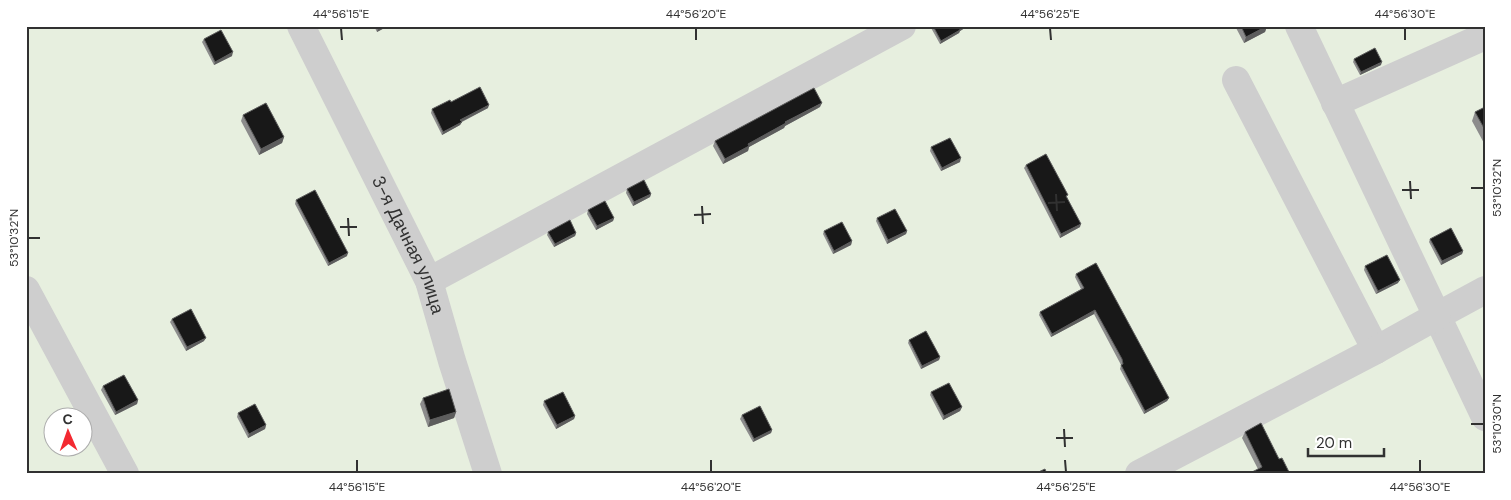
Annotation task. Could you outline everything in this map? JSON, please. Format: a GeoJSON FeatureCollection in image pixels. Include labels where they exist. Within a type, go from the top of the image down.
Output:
{"type":"FeatureCollection","features":[{"type":"Feature","properties":{"kind":"street","name":"3-я Дачная улица"},"geometry":{"type":"LineString","coordinates":[[301,26],[429,281],[488,474]]}},
{"type":"Feature","properties":{"kind":"street"},"geometry":{"type":"LineString","coordinates":[[429,281],[902,26]]}},
{"type":"Feature","properties":{"kind":"street"},"geometry":{"type":"LineString","coordinates":[[1299,26],[1485,417]]}},
{"type":"Feature","properties":{"kind":"street"},"geometry":{"type":"LineString","coordinates":[[1335,103],[1485,36]]}},
{"type":"Feature","properties":{"kind":"street"},"geometry":{"type":"LineString","coordinates":[[1236,80],[1376,350]]}},
{"type":"Feature","properties":{"kind":"street"},"geometry":{"type":"LineString","coordinates":[[26,290],[125,474]]}},
{"type":"Feature","properties":{"kind":"street"},"geometry":{"type":"LineString","coordinates":[[1139,474],[1376,350],[1485,290]]}},
{"type":"Feature","properties":{"kind":"green space"},"geometry":{"type":"Polygon","coordinates":[[[26,26],[1485,26],[1485,474],[26,474],[26,26]]]}},
{"type":"Feature","properties":{"kind":"building"},"geometry":{"type":"Polygon","coordinates":[[[933,26],[963,26],[960,30],[941,41],[933,26]]]}},
{"type":"Feature","properties":{"kind":"building"},"geometry":{"type":"Polygon","coordinates":[[[1241,26],[1267,26],[1246,37],[1241,26]]]}},
{"type":"Feature","properties":{"kind":"building"},"geometry":{"type":"Polygon","coordinates":[[[221,30],[233,52],[215,62],[204,39],[221,30]]]}},
{"type":"Feature","properties":{"kind":"building"},"geometry":{"type":"Polygon","coordinates":[[[1375,48],[1382,62],[1361,72],[1354,59],[1375,48]]]}},
{"type":"Feature","properties":{"kind":"building"},"geometry":{"type":"Polygon","coordinates":[[[480,87],[489,105],[460,120],[462,122],[443,132],[432,109],[450,100],[451,102],[480,87]]]}},
{"type":"Feature","properties":{"kind":"building"},"geometry":{"type":"Polygon","coordinates":[[[814,88],[822,103],[785,122],[748,144],[749,146],[725,159],[715,141],[814,88]]]}},
{"type":"Feature","properties":{"kind":"building"},"geometry":{"type":"Polygon","coordinates":[[[266,103],[284,137],[261,149],[243,115],[266,103]]]}},
{"type":"Feature","properties":{"kind":"building"},"geometry":{"type":"Polygon","coordinates":[[[1485,107],[1485,130],[1475,112],[1485,107]]]}},
{"type":"Feature","properties":{"kind":"building"},"geometry":{"type":"Polygon","coordinates":[[[950,138],[961,158],[942,168],[931,147],[950,138]]]}},
{"type":"Feature","properties":{"kind":"building"},"geometry":{"type":"Polygon","coordinates":[[[1046,154],[1081,224],[1061,234],[1026,165],[1046,154]]]}},
{"type":"Feature","properties":{"kind":"building"},"geometry":{"type":"Polygon","coordinates":[[[644,180],[651,194],[634,202],[627,189],[644,180]]]}},
{"type":"Feature","properties":{"kind":"building"},"geometry":{"type":"Polygon","coordinates":[[[315,190],[348,253],[329,263],[296,200],[315,190]]]}},
{"type":"Feature","properties":{"kind":"building"},"geometry":{"type":"Polygon","coordinates":[[[605,201],[614,218],[597,226],[588,210],[605,201]]]}},
{"type":"Feature","properties":{"kind":"building"},"geometry":{"type":"Polygon","coordinates":[[[895,209],[907,231],[888,240],[877,218],[895,209]]]}},
{"type":"Feature","properties":{"kind":"building"},"geometry":{"type":"Polygon","coordinates":[[[570,220],[576,233],[555,244],[548,232],[570,220]]]}},
{"type":"Feature","properties":{"kind":"building"},"geometry":{"type":"Polygon","coordinates":[[[842,222],[852,241],[834,251],[824,231],[842,222]]]}},
{"type":"Feature","properties":{"kind":"building"},"geometry":{"type":"Polygon","coordinates":[[[1451,228],[1463,251],[1442,261],[1430,239],[1451,228]]]}},
{"type":"Feature","properties":{"kind":"building"},"geometry":{"type":"Polygon","coordinates":[[[1387,255],[1400,280],[1378,291],[1365,266],[1387,255]]]}},
{"type":"Feature","properties":{"kind":"building"},"geometry":{"type":"Polygon","coordinates":[[[1096,263],[1169,398],[1145,411],[1121,365],[1123,364],[1122,359],[1095,310],[1052,334],[1040,312],[1084,288],[1076,274],[1096,263]]]}},
{"type":"Feature","properties":{"kind":"building"},"geometry":{"type":"Polygon","coordinates":[[[191,309],[206,338],[187,347],[172,319],[191,309]]]}},
{"type":"Feature","properties":{"kind":"building"},"geometry":{"type":"Polygon","coordinates":[[[926,331],[940,357],[922,366],[909,340],[926,331]]]}},
{"type":"Feature","properties":{"kind":"building"},"geometry":{"type":"Polygon","coordinates":[[[124,375],[138,400],[116,412],[103,386],[124,375]]]}},
{"type":"Feature","properties":{"kind":"building"},"geometry":{"type":"Polygon","coordinates":[[[949,383],[962,407],[944,416],[931,392],[949,383]]]}},
{"type":"Feature","properties":{"kind":"building"},"geometry":{"type":"Polygon","coordinates":[[[449,389],[456,412],[430,420],[423,398],[449,389]]]}},
{"type":"Feature","properties":{"kind":"building"},"geometry":{"type":"Polygon","coordinates":[[[563,392],[575,416],[557,425],[544,401],[563,392]]]}},
{"type":"Feature","properties":{"kind":"building"},"geometry":{"type":"Polygon","coordinates":[[[255,404],[266,425],[249,434],[238,413],[255,404]]]}},
{"type":"Feature","properties":{"kind":"building"},"geometry":{"type":"Polygon","coordinates":[[[760,406],[772,430],[754,439],[742,415],[760,406]]]}},
{"type":"Feature","properties":{"kind":"building"},"geometry":{"type":"Polygon","coordinates":[[[1261,423],[1279,459],[1282,458],[1290,474],[1248,474],[1262,467],[1245,432],[1261,423]]]}},
{"type":"Feature","properties":{"kind":"building"},"geometry":{"type":"Polygon","coordinates":[[[1045,469],[1047,474],[1034,474],[1045,469]]]}}]}
